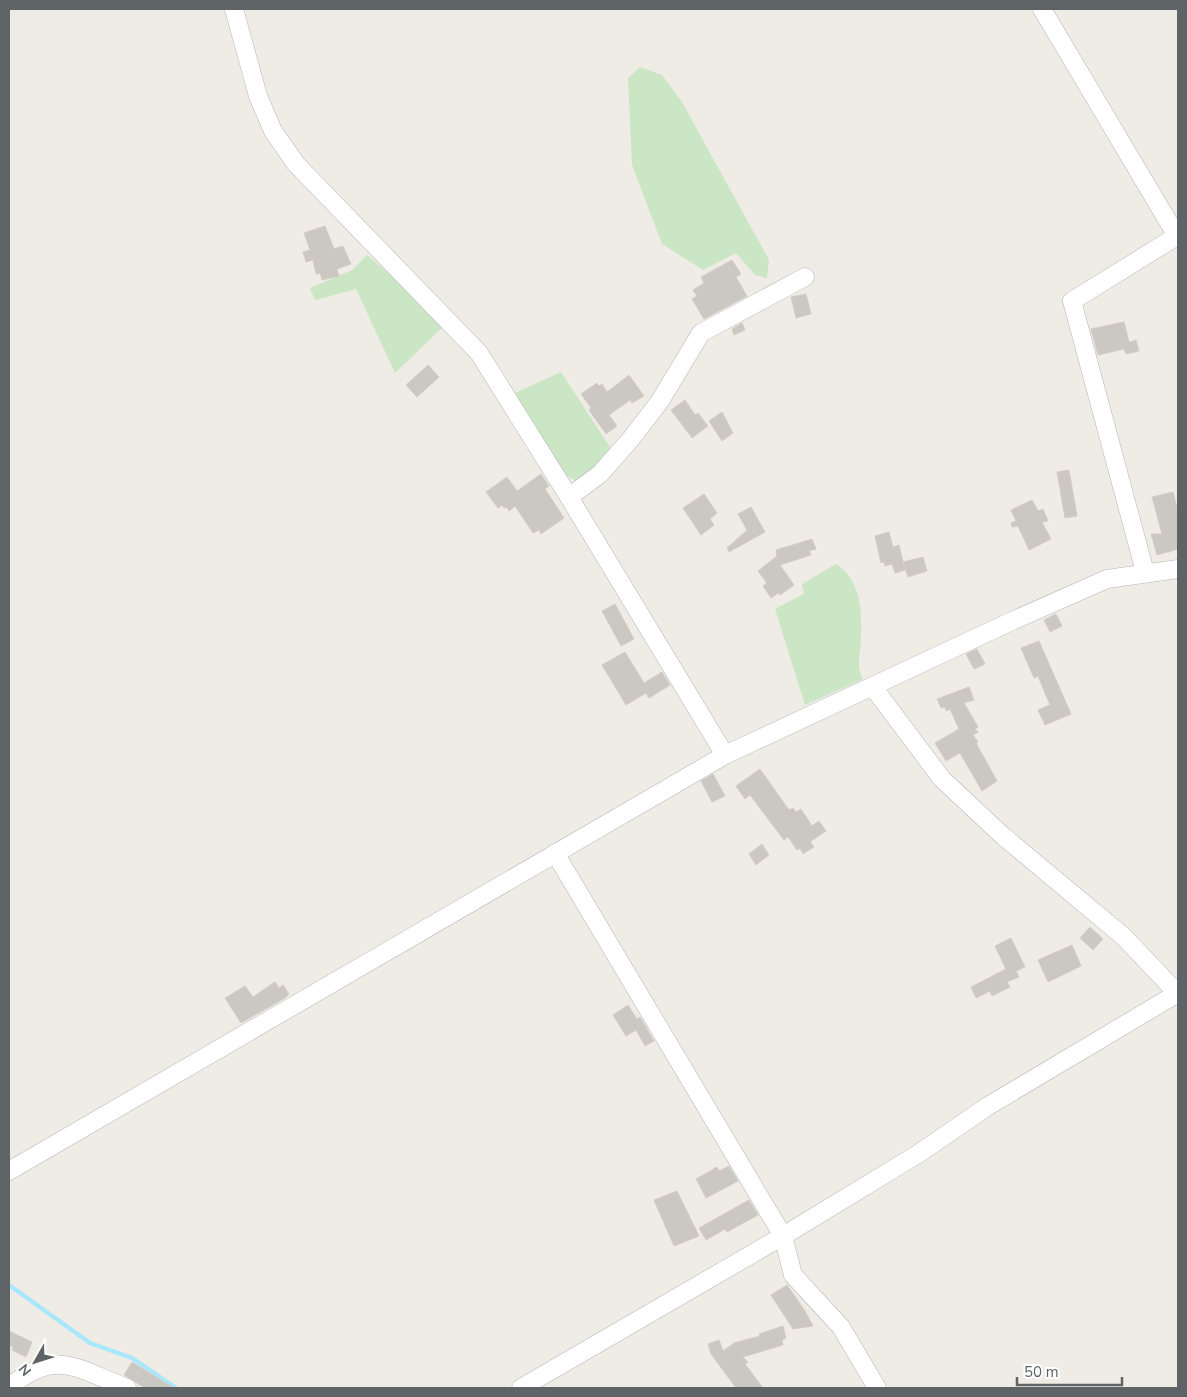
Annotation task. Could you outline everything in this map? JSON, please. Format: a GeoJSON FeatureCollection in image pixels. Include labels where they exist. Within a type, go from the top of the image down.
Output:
{"type":"FeatureCollection","features":[{"type":"Feature","properties":{"kind":"street"},"geometry":{"type":"LineString","coordinates":[[234,9],[258,96],[272,131],[296,164],[480,353],[569,496],[725,755]]}},
{"type":"Feature","properties":{"kind":"street"},"geometry":{"type":"LineString","coordinates":[[1042,9],[1178,237],[1072,301],[1145,572]]}},
{"type":"Feature","properties":{"kind":"street"},"geometry":{"type":"LineString","coordinates":[[569,496],[600,474],[630,440],[660,401],[701,333],[805,277]]}},
{"type":"Feature","properties":{"kind":"street"},"geometry":{"type":"LineString","coordinates":[[9,1171],[725,755],[1107,579],[1145,572],[1178,569]]}},
{"type":"Feature","properties":{"kind":"street"},"geometry":{"type":"LineString","coordinates":[[521,1388],[783,1236],[918,1154],[988,1106],[1178,993],[1124,937],[1002,836],[942,779],[873,687]]}},
{"type":"Feature","properties":{"kind":"street"},"geometry":{"type":"LineString","coordinates":[[555,853],[783,1236],[793,1275],[841,1327],[877,1388]]}},
{"type":"Feature","properties":{"kind":"street"},"geometry":{"type":"LineString","coordinates":[[9,1387],[23,1376],[47,1364],[64,1364],[126,1388]]}},
{"type":"Feature","properties":{"kind":"green space"},"geometry":{"type":"Polygon","coordinates":[[[640,67],[662,75],[682,102],[769,260],[767,278],[755,275],[736,253],[703,270],[662,244],[632,165],[628,78],[640,67]]]}},
{"type":"Feature","properties":{"kind":"green space"},"geometry":{"type":"Polygon","coordinates":[[[367,255],[411,292],[443,327],[395,373],[356,289],[315,300],[310,288],[352,270],[367,255]]]}},
{"type":"Feature","properties":{"kind":"green space"},"geometry":{"type":"Polygon","coordinates":[[[561,372],[612,450],[588,475],[576,481],[566,475],[515,393],[561,372]]]}},
{"type":"Feature","properties":{"kind":"green space"},"geometry":{"type":"Polygon","coordinates":[[[836,564],[851,578],[858,596],[861,627],[859,669],[863,679],[805,705],[775,609],[804,594],[802,584],[836,564]]]}},
{"type":"Feature","properties":{"kind":"building"},"geometry":{"type":"Polygon","coordinates":[[[325,226],[334,249],[343,246],[351,264],[337,269],[339,276],[322,280],[320,273],[316,274],[313,260],[306,262],[303,252],[310,250],[304,233],[325,226]]]}},
{"type":"Feature","properties":{"kind":"building"},"geometry":{"type":"Polygon","coordinates":[[[732,260],[741,274],[736,277],[747,296],[704,319],[692,299],[697,296],[693,290],[704,283],[701,277],[732,260]]]}},
{"type":"Feature","properties":{"kind":"building"},"geometry":{"type":"Polygon","coordinates":[[[806,294],[811,314],[796,318],[791,297],[806,294]]]}},
{"type":"Feature","properties":{"kind":"building"},"geometry":{"type":"Polygon","coordinates":[[[1124,322],[1129,342],[1136,340],[1139,351],[1126,354],[1124,349],[1098,355],[1091,329],[1124,322]]]}},
{"type":"Feature","properties":{"kind":"building"},"geometry":{"type":"Polygon","coordinates":[[[742,323],[745,330],[734,335],[732,329],[742,323]]]}},
{"type":"Feature","properties":{"kind":"building"},"geometry":{"type":"Polygon","coordinates":[[[428,365],[439,377],[417,397],[406,385],[428,365]]]}},
{"type":"Feature","properties":{"kind":"building"},"geometry":{"type":"Polygon","coordinates":[[[629,375],[644,396],[632,403],[630,400],[609,415],[617,426],[606,434],[589,410],[591,408],[581,394],[597,383],[599,386],[602,384],[607,392],[629,375]]]}},
{"type":"Feature","properties":{"kind":"building"},"geometry":{"type":"Polygon","coordinates":[[[685,400],[695,415],[698,413],[708,426],[692,438],[671,410],[685,400]]]}},
{"type":"Feature","properties":{"kind":"building"},"geometry":{"type":"Polygon","coordinates":[[[722,412],[733,433],[722,441],[709,421],[722,412]]]}},
{"type":"Feature","properties":{"kind":"building"},"geometry":{"type":"Polygon","coordinates":[[[1069,470],[1077,516],[1065,518],[1057,472],[1069,470]]]}},
{"type":"Feature","properties":{"kind":"building"},"geometry":{"type":"Polygon","coordinates":[[[541,474],[549,486],[545,489],[564,518],[541,534],[539,530],[533,533],[515,506],[509,511],[507,507],[504,508],[502,505],[498,508],[486,492],[507,477],[517,491],[541,474]]]}},
{"type":"Feature","properties":{"kind":"building"},"geometry":{"type":"Polygon","coordinates":[[[1173,492],[1178,511],[1178,549],[1157,555],[1151,534],[1162,534],[1152,497],[1173,492]]]}},
{"type":"Feature","properties":{"kind":"building"},"geometry":{"type":"Polygon","coordinates":[[[704,494],[717,513],[710,519],[714,525],[701,535],[683,508],[704,494]]]}},
{"type":"Feature","properties":{"kind":"building"},"geometry":{"type":"Polygon","coordinates":[[[1032,500],[1038,511],[1043,509],[1048,521],[1042,522],[1051,539],[1029,550],[1018,526],[1012,527],[1011,523],[1016,521],[1011,510],[1032,500]]]}},
{"type":"Feature","properties":{"kind":"building"},"geometry":{"type":"Polygon","coordinates":[[[751,507],[765,532],[729,552],[727,548],[747,530],[738,514],[751,507]]]}},
{"type":"Feature","properties":{"kind":"building"},"geometry":{"type":"Polygon","coordinates":[[[889,532],[893,547],[899,545],[905,570],[895,573],[892,564],[885,566],[884,562],[881,563],[875,536],[889,532]]]}},
{"type":"Feature","properties":{"kind":"building"},"geometry":{"type":"Polygon","coordinates":[[[812,539],[816,549],[809,551],[811,555],[780,565],[794,585],[780,595],[778,593],[771,598],[763,586],[767,583],[758,571],[777,556],[776,550],[812,539]]]}},
{"type":"Feature","properties":{"kind":"building"},"geometry":{"type":"Polygon","coordinates":[[[923,557],[927,571],[908,577],[903,562],[923,557]]]}},
{"type":"Feature","properties":{"kind":"building"},"geometry":{"type":"Polygon","coordinates":[[[615,604],[634,639],[621,646],[602,611],[615,604]]]}},
{"type":"Feature","properties":{"kind":"building"},"geometry":{"type":"Polygon","coordinates":[[[1056,614],[1062,626],[1050,632],[1044,620],[1056,614]]]}},
{"type":"Feature","properties":{"kind":"building"},"geometry":{"type":"Polygon","coordinates":[[[1039,641],[1071,714],[1045,725],[1038,710],[1050,705],[1038,676],[1034,678],[1021,648],[1039,641]]]}},
{"type":"Feature","properties":{"kind":"building"},"geometry":{"type":"Polygon","coordinates":[[[977,649],[985,664],[974,669],[966,654],[977,649]]]}},
{"type":"Feature","properties":{"kind":"building"},"geometry":{"type":"Polygon","coordinates":[[[625,652],[644,683],[662,672],[670,685],[649,698],[646,693],[626,705],[602,665],[625,652]]]}},
{"type":"Feature","properties":{"kind":"building"},"geometry":{"type":"Polygon","coordinates":[[[969,687],[974,700],[964,703],[978,727],[975,729],[978,732],[973,735],[997,781],[982,791],[960,753],[946,761],[935,743],[959,729],[950,709],[946,711],[945,707],[941,708],[937,699],[969,687]]]}},
{"type":"Feature","properties":{"kind":"building"},"geometry":{"type":"Polygon","coordinates":[[[760,769],[789,810],[793,808],[796,812],[801,809],[812,826],[819,821],[826,831],[810,842],[814,847],[803,854],[800,848],[797,850],[788,837],[784,840],[750,795],[745,799],[736,786],[760,769]]]}},
{"type":"Feature","properties":{"kind":"building"},"geometry":{"type":"Polygon","coordinates":[[[713,774],[725,796],[712,802],[701,781],[713,774]]]}},
{"type":"Feature","properties":{"kind":"building"},"geometry":{"type":"Polygon","coordinates":[[[762,844],[769,855],[756,865],[749,854],[762,844]]]}},
{"type":"Feature","properties":{"kind":"building"},"geometry":{"type":"Polygon","coordinates":[[[1090,927],[1103,939],[1093,950],[1080,938],[1090,927]]]}},
{"type":"Feature","properties":{"kind":"building"},"geometry":{"type":"Polygon","coordinates":[[[1011,938],[1025,967],[1016,971],[1019,977],[1007,982],[1010,987],[992,996],[990,991],[976,998],[971,987],[1006,969],[995,946],[1011,938]]]}},
{"type":"Feature","properties":{"kind":"building"},"geometry":{"type":"Polygon","coordinates":[[[1072,945],[1081,966],[1048,982],[1038,960],[1072,945]]]}},
{"type":"Feature","properties":{"kind":"building"},"geometry":{"type":"Polygon","coordinates":[[[275,982],[279,988],[283,985],[289,994],[241,1023],[225,998],[245,986],[253,997],[275,982]]]}},
{"type":"Feature","properties":{"kind":"building"},"geometry":{"type":"Polygon","coordinates":[[[628,1005],[637,1019],[640,1017],[654,1041],[645,1046],[636,1030],[626,1036],[613,1015],[628,1005]]]}},
{"type":"Feature","properties":{"kind":"building"},"geometry":{"type":"Polygon","coordinates":[[[729,1166],[738,1181],[706,1198],[696,1179],[717,1167],[719,1171],[729,1166]]]}},
{"type":"Feature","properties":{"kind":"building"},"geometry":{"type":"Polygon","coordinates":[[[677,1191],[699,1236],[674,1246],[654,1200],[677,1191]]]}},
{"type":"Feature","properties":{"kind":"building"},"geometry":{"type":"Polygon","coordinates":[[[749,1200],[758,1215],[727,1232],[725,1229],[706,1240],[699,1228],[749,1200]]]}},
{"type":"Feature","properties":{"kind":"building"},"geometry":{"type":"Polygon","coordinates":[[[787,1285],[813,1326],[793,1329],[771,1295],[787,1285]]]}},
{"type":"Feature","properties":{"kind":"building"},"geometry":{"type":"Polygon","coordinates":[[[783,1326],[786,1338],[782,1340],[783,1345],[743,1357],[748,1362],[745,1364],[763,1388],[736,1388],[711,1354],[708,1344],[719,1340],[723,1351],[734,1343],[760,1336],[759,1334],[783,1326]]]}},
{"type":"Feature","properties":{"kind":"building"},"geometry":{"type":"Polygon","coordinates":[[[9,1331],[32,1342],[26,1357],[12,1350],[13,1347],[9,1345],[9,1331]]]}},
{"type":"Feature","properties":{"kind":"building"},"geometry":{"type":"Polygon","coordinates":[[[132,1362],[174,1388],[145,1388],[124,1375],[132,1362]]]}},
{"type":"Feature","properties":{"kind":"waterway"},"geometry":{"type":"LineString","coordinates":[[9,1285],[90,1343],[132,1358],[176,1388]]}}]}
